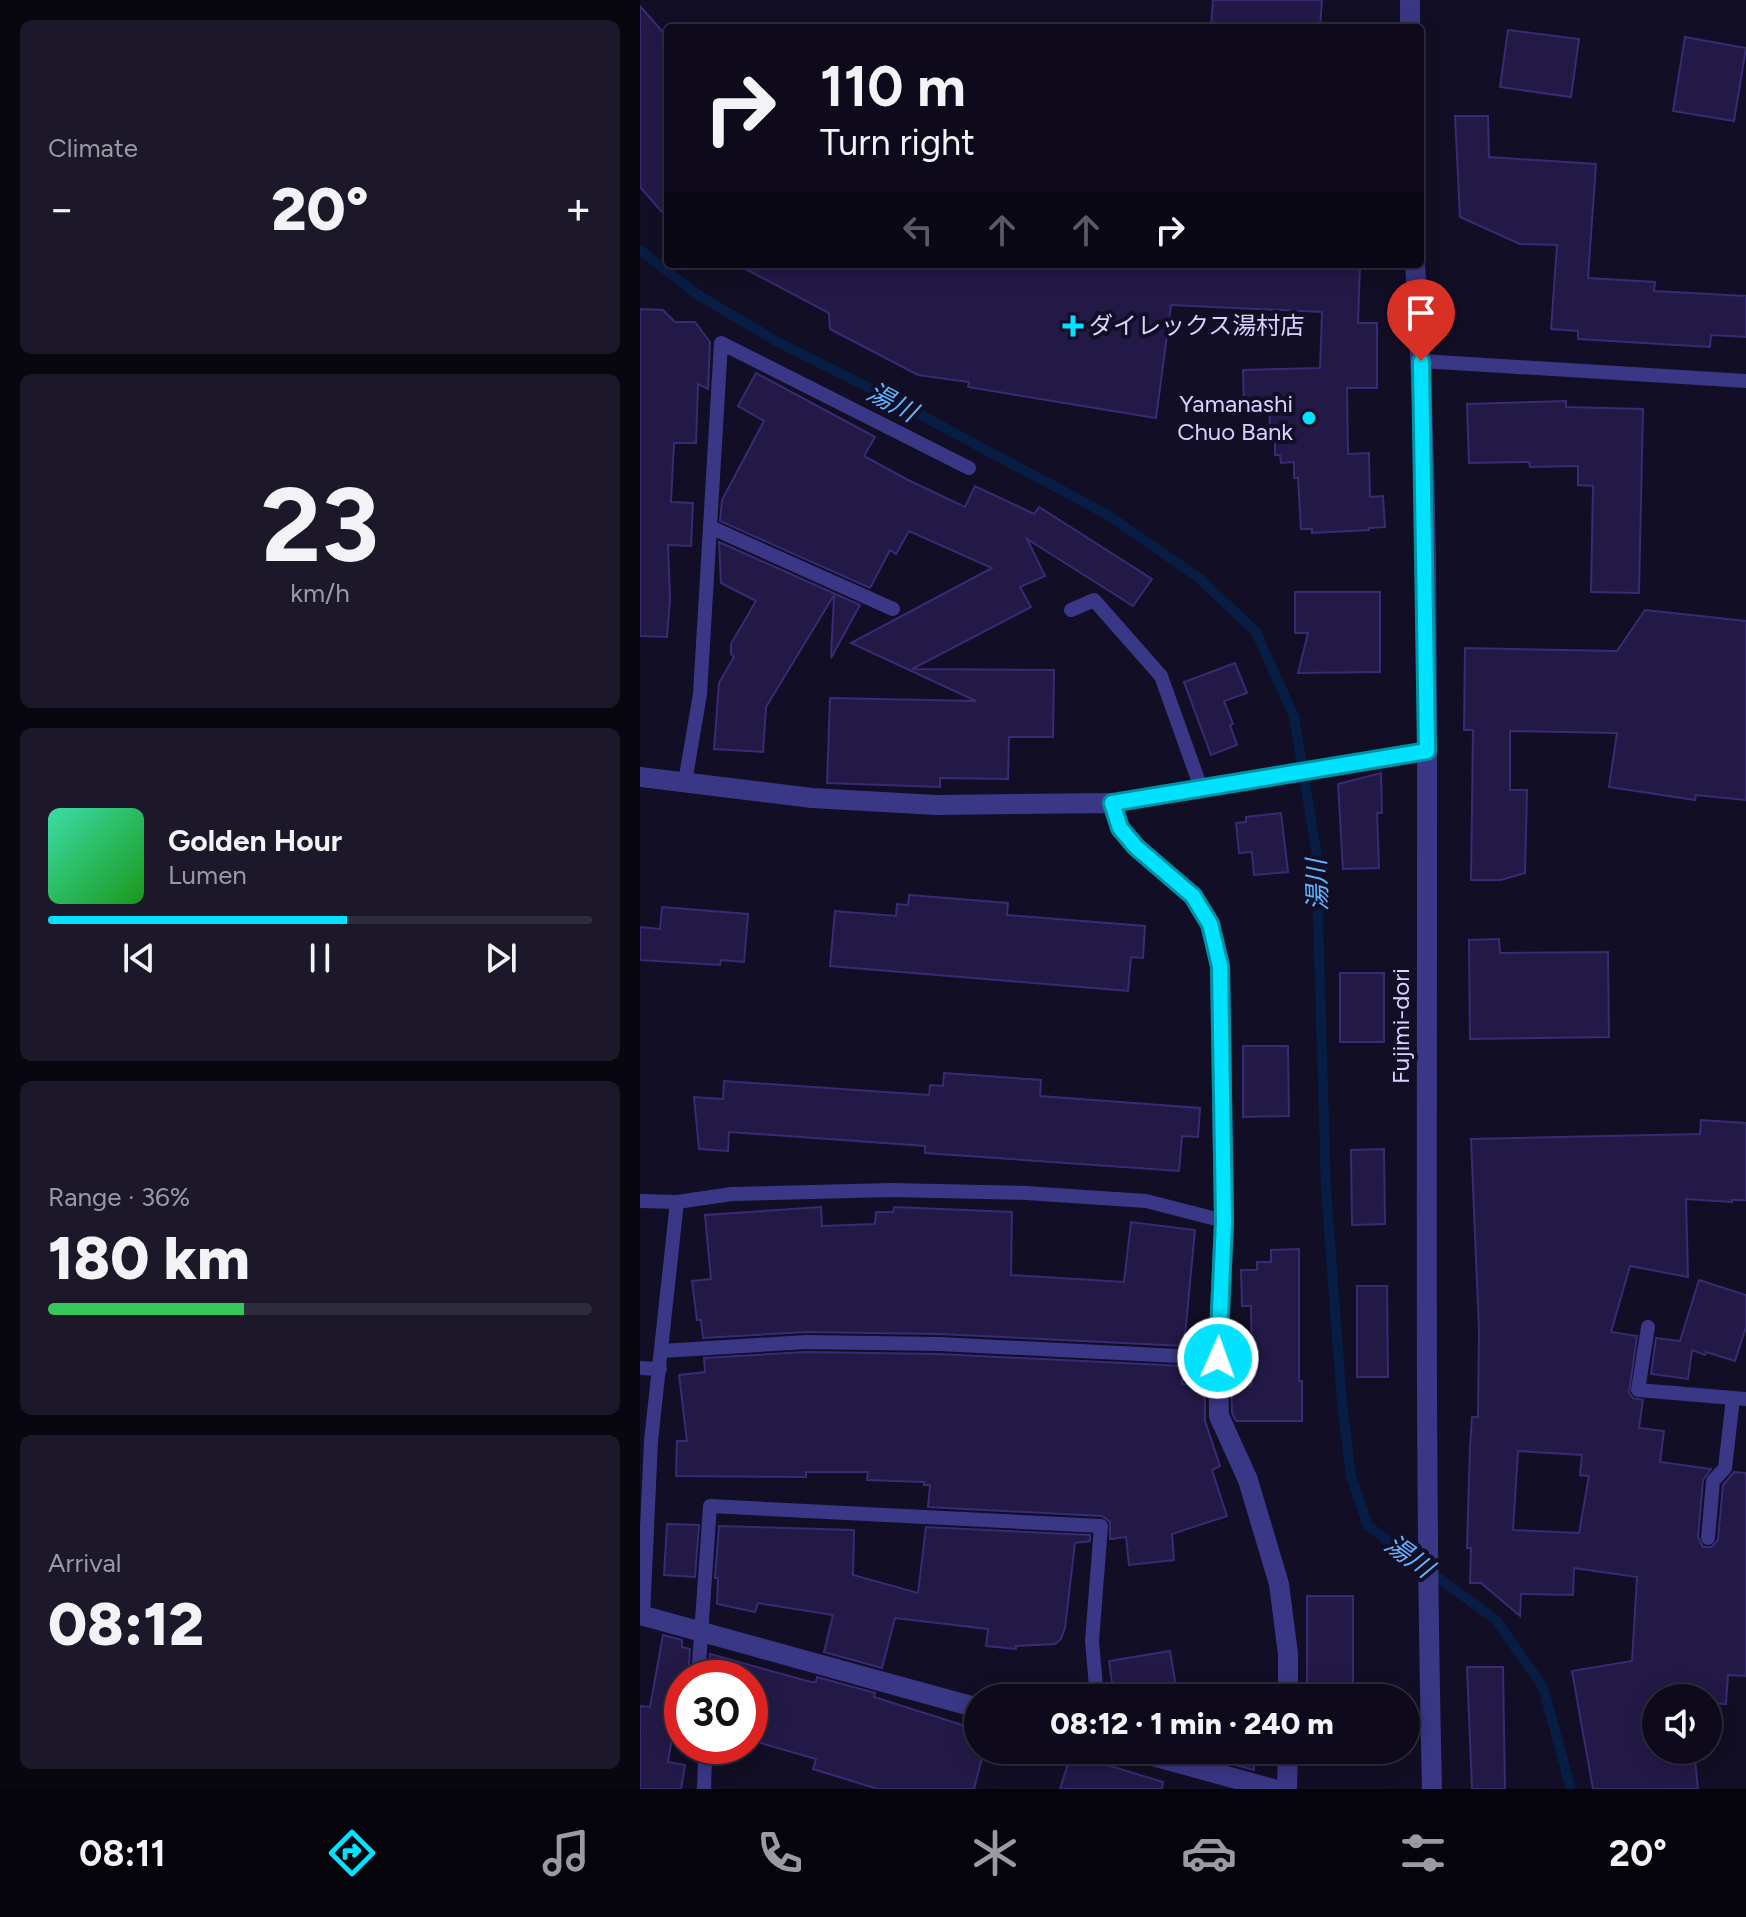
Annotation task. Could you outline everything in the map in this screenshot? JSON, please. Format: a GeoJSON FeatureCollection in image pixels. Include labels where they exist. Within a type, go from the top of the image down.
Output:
{"type":"FeatureCollection","features":[{"type":"Feature","properties":{"kind":"street"},"geometry":{"type":"LineString","coordinates":[[1410,0],[1410,24]]}},
{"type":"Feature","properties":{"kind":"street","name":"Fujimi-dori"},"geometry":{"type":"LineString","coordinates":[[1415,268],[1421,361],[1427,751],[1427,1598],[1432,1789]]}},
{"type":"Feature","properties":{"kind":"street"},"geometry":{"type":"LineString","coordinates":[[640,777],[812,798],[936,805],[1112,803],[1120,828],[1136,847],[1193,896],[1210,924],[1220,966],[1224,1221],[1218,1358],[1219,1416],[1248,1480],[1279,1584],[1288,1654],[1288,1684]]}},
{"type":"Feature","properties":{"kind":"street"},"geometry":{"type":"LineString","coordinates":[[642,1616],[964,1704]]}},
{"type":"Feature","properties":{"kind":"street"},"geometry":{"type":"LineString","coordinates":[[1182,1764],[1273,1789]]}},
{"type":"Feature","properties":{"kind":"street"},"geometry":{"type":"LineString","coordinates":[[1287,1789],[1288,1764]]}},
{"type":"Feature","properties":{"kind":"lane"},"geometry":{"type":"LineString","coordinates":[[685,782],[700,694],[721,343],[969,468]]}},
{"type":"Feature","properties":{"kind":"lane"},"geometry":{"type":"LineString","coordinates":[[1421,361],[1746,381]]}},
{"type":"Feature","properties":{"kind":"lane"},"geometry":{"type":"LineString","coordinates":[[710,527],[893,609]]}},
{"type":"Feature","properties":{"kind":"lane"},"geometry":{"type":"LineString","coordinates":[[1071,610],[1094,600],[1161,676],[1201,788]]}},
{"type":"Feature","properties":{"kind":"lane"},"geometry":{"type":"LineString","coordinates":[[1112,803],[1427,751]]}},
{"type":"Feature","properties":{"kind":"lane"},"geometry":{"type":"LineString","coordinates":[[640,1201],[677,1202],[732,1194],[892,1190],[1026,1193],[1146,1201],[1224,1221]]}},
{"type":"Feature","properties":{"kind":"lane"},"geometry":{"type":"LineString","coordinates":[[642,1616],[651,1441],[677,1202]]}},
{"type":"Feature","properties":{"kind":"lane"},"geometry":{"type":"LineString","coordinates":[[1648,1327],[1638,1390],[1740,1399],[1725,1468],[1713,1481],[1708,1538]]}},
{"type":"Feature","properties":{"kind":"lane"},"geometry":{"type":"LineString","coordinates":[[662,1351],[806,1342],[939,1344],[1218,1358]]}},
{"type":"Feature","properties":{"kind":"lane"},"geometry":{"type":"LineString","coordinates":[[640,1368],[660,1369]]}},
{"type":"Feature","properties":{"kind":"lane"},"geometry":{"type":"LineString","coordinates":[[700,1660],[710,1506],[1101,1526],[1092,1641],[1096,1684]]}},
{"type":"Feature","properties":{"kind":"lane"},"geometry":{"type":"LineString","coordinates":[[704,1789],[705,1764]]}},
{"type":"Feature","properties":{"kind":"building"},"geometry":{"type":"Polygon","coordinates":[[[1213,0],[1322,0],[1320,24],[1211,24],[1213,0]]]}},
{"type":"Feature","properties":{"kind":"building"},"geometry":{"type":"Polygon","coordinates":[[[640,6],[664,33],[664,214],[640,187],[640,6]]]}},
{"type":"Feature","properties":{"kind":"building"},"geometry":{"type":"Polygon","coordinates":[[[1508,30],[1579,39],[1571,97],[1500,87],[1508,30]]]}},
{"type":"Feature","properties":{"kind":"building"},"geometry":{"type":"Polygon","coordinates":[[[1685,37],[1746,48],[1734,121],[1673,111],[1685,37]]]}},
{"type":"Feature","properties":{"kind":"building"},"geometry":{"type":"Polygon","coordinates":[[[1455,116],[1488,116],[1489,157],[1596,164],[1588,278],[1655,282],[1654,291],[1746,296],[1746,337],[1711,335],[1710,347],[1578,339],[1578,331],[1551,329],[1557,245],[1520,244],[1460,217],[1455,116]]]}},
{"type":"Feature","properties":{"kind":"building"},"geometry":{"type":"Polygon","coordinates":[[[744,268],[1360,268],[1358,323],[1377,323],[1377,388],[1347,388],[1348,454],[1369,453],[1370,497],[1383,496],[1385,527],[1312,533],[1312,529],[1301,529],[1294,462],[1281,463],[1280,455],[1275,455],[1275,431],[1270,431],[1269,404],[1244,405],[1243,370],[1320,368],[1322,312],[1171,305],[1156,418],[968,387],[969,382],[918,375],[830,329],[829,313],[744,268]]]}},
{"type":"Feature","properties":{"kind":"building"},"geometry":{"type":"Polygon","coordinates":[[[640,309],[663,310],[675,322],[695,322],[710,342],[708,389],[698,384],[696,443],[674,443],[671,502],[693,503],[691,546],[668,545],[670,599],[667,637],[640,636],[640,309]]]}},
{"type":"Feature","properties":{"kind":"building"},"geometry":{"type":"Polygon","coordinates":[[[756,373],[875,437],[864,456],[908,480],[965,507],[975,486],[1034,514],[1039,507],[1152,579],[1133,606],[1027,539],[1045,576],[1020,587],[1031,607],[912,669],[1054,670],[1053,737],[1009,737],[1008,779],[940,778],[940,787],[827,783],[830,698],[976,701],[851,643],[992,568],[909,531],[896,554],[890,550],[870,588],[720,521],[722,500],[764,421],[738,406],[756,373]]]}},
{"type":"Feature","properties":{"kind":"building"},"geometry":{"type":"Polygon","coordinates":[[[1566,401],[1566,407],[1643,409],[1639,593],[1591,592],[1593,486],[1578,485],[1578,466],[1530,467],[1529,462],[1469,463],[1467,404],[1566,401]]]}},
{"type":"Feature","properties":{"kind":"building"},"geometry":{"type":"Polygon","coordinates":[[[719,542],[860,605],[831,658],[834,595],[766,707],[763,752],[714,749],[719,683],[734,657],[731,644],[756,601],[721,583],[719,542]]]}},
{"type":"Feature","properties":{"kind":"building"},"geometry":{"type":"Polygon","coordinates":[[[1295,592],[1380,592],[1380,672],[1298,673],[1308,633],[1295,633],[1295,592]]]}},
{"type":"Feature","properties":{"kind":"building"},"geometry":{"type":"Polygon","coordinates":[[[1645,610],[1746,621],[1746,800],[1696,795],[1695,800],[1609,787],[1617,733],[1510,731],[1510,790],[1527,790],[1525,873],[1501,880],[1471,880],[1473,730],[1464,730],[1465,648],[1617,651],[1645,610]]]}},
{"type":"Feature","properties":{"kind":"building"},"geometry":{"type":"Polygon","coordinates":[[[1235,663],[1247,693],[1224,701],[1237,745],[1211,755],[1184,682],[1235,663]]]}},
{"type":"Feature","properties":{"kind":"building"},"geometry":{"type":"Polygon","coordinates":[[[1381,773],[1382,813],[1377,813],[1379,868],[1343,869],[1338,784],[1381,773]]]}},
{"type":"Feature","properties":{"kind":"building"},"geometry":{"type":"Polygon","coordinates":[[[1281,813],[1288,872],[1254,875],[1252,852],[1239,853],[1236,823],[1246,822],[1246,817],[1281,813]]]}},
{"type":"Feature","properties":{"kind":"building"},"geometry":{"type":"Polygon","coordinates":[[[909,895],[1008,903],[1007,915],[1145,926],[1143,958],[1131,957],[1128,991],[830,966],[835,911],[896,916],[897,904],[908,905],[909,895]]]}},
{"type":"Feature","properties":{"kind":"building"},"geometry":{"type":"Polygon","coordinates":[[[662,907],[748,914],[744,962],[721,960],[720,965],[640,960],[640,927],[660,929],[662,907]]]}},
{"type":"Feature","properties":{"kind":"building"},"geometry":{"type":"Polygon","coordinates":[[[1499,939],[1500,953],[1608,952],[1609,1037],[1470,1039],[1469,940],[1499,939]]]}},
{"type":"Feature","properties":{"kind":"building"},"geometry":{"type":"Polygon","coordinates":[[[1340,973],[1384,973],[1384,1042],[1340,1042],[1340,973]]]}},
{"type":"Feature","properties":{"kind":"building"},"geometry":{"type":"Polygon","coordinates":[[[1243,1046],[1288,1046],[1289,1116],[1243,1117],[1243,1046]]]}},
{"type":"Feature","properties":{"kind":"building"},"geometry":{"type":"Polygon","coordinates":[[[944,1073],[1041,1080],[1040,1096],[1200,1108],[1198,1137],[1182,1136],[1179,1171],[925,1153],[925,1146],[729,1132],[728,1151],[699,1149],[694,1097],[723,1099],[724,1081],[929,1095],[930,1085],[943,1086],[944,1073]]]}},
{"type":"Feature","properties":{"kind":"building"},"geometry":{"type":"Polygon","coordinates":[[[1701,1120],[1746,1123],[1746,1200],[1686,1199],[1688,1277],[1630,1266],[1611,1332],[1637,1336],[1629,1393],[1633,1398],[1643,1400],[1639,1428],[1664,1431],[1660,1462],[1711,1469],[1703,1480],[1698,1537],[1703,1547],[1711,1547],[1718,1540],[1723,1485],[1734,1472],[1746,1473],[1746,1676],[1728,1675],[1726,1704],[1722,1704],[1722,1684],[1642,1684],[1642,1764],[1695,1764],[1698,1789],[1593,1789],[1572,1671],[1632,1661],[1637,1577],[1574,1568],[1573,1595],[1521,1594],[1520,1616],[1481,1583],[1470,1583],[1471,1548],[1467,1548],[1470,1447],[1472,1417],[1478,1417],[1479,1329],[1471,1139],[1700,1134],[1701,1120]],[[1518,1451],[1513,1530],[1579,1533],[1589,1476],[1580,1475],[1582,1455],[1518,1451]]]}},
{"type":"Feature","properties":{"kind":"building"},"geometry":{"type":"Polygon","coordinates":[[[1384,1149],[1385,1224],[1352,1225],[1351,1150],[1384,1149]]]}},
{"type":"Feature","properties":{"kind":"building"},"geometry":{"type":"Polygon","coordinates":[[[821,1207],[822,1226],[875,1224],[876,1212],[893,1212],[894,1207],[1012,1212],[1011,1275],[1124,1282],[1131,1222],[1195,1230],[1184,1346],[939,1334],[806,1332],[703,1338],[701,1320],[697,1320],[692,1281],[711,1279],[705,1215],[821,1207]]]}},
{"type":"Feature","properties":{"kind":"building"},"geometry":{"type":"Polygon","coordinates":[[[1299,1249],[1302,1421],[1236,1421],[1232,1413],[1231,1385],[1250,1386],[1252,1381],[1251,1306],[1242,1306],[1241,1270],[1257,1270],[1257,1262],[1271,1262],[1271,1250],[1299,1249]]]}},
{"type":"Feature","properties":{"kind":"building"},"geometry":{"type":"Polygon","coordinates":[[[1699,1280],[1746,1295],[1746,1327],[1735,1361],[1692,1350],[1688,1379],[1651,1374],[1656,1338],[1680,1341],[1699,1280]]]}},
{"type":"Feature","properties":{"kind":"building"},"geometry":{"type":"Polygon","coordinates":[[[1357,1286],[1387,1286],[1388,1377],[1357,1377],[1357,1286]]]}},
{"type":"Feature","properties":{"kind":"building"},"geometry":{"type":"Polygon","coordinates":[[[806,1352],[939,1354],[1183,1366],[1182,1384],[1205,1385],[1205,1421],[1220,1466],[1212,1470],[1227,1516],[1172,1534],[1174,1560],[1129,1565],[1126,1537],[1110,1539],[1110,1522],[1102,1516],[928,1507],[930,1485],[924,1485],[924,1482],[867,1480],[868,1472],[806,1472],[806,1477],[676,1476],[677,1441],[687,1441],[679,1375],[705,1372],[704,1358],[806,1352]]]}},
{"type":"Feature","properties":{"kind":"building"},"geometry":{"type":"Polygon","coordinates":[[[667,1524],[699,1525],[695,1577],[664,1575],[667,1524]]]}},
{"type":"Feature","properties":{"kind":"building"},"geometry":{"type":"Polygon","coordinates":[[[719,1526],[854,1530],[853,1575],[918,1593],[926,1527],[1090,1535],[1090,1541],[1075,1543],[1065,1628],[1061,1639],[1055,1644],[1016,1646],[1016,1649],[986,1646],[988,1629],[895,1618],[882,1668],[824,1652],[833,1615],[758,1603],[755,1612],[717,1604],[718,1578],[715,1578],[719,1526]]]}},
{"type":"Feature","properties":{"kind":"building"},"geometry":{"type":"Polygon","coordinates":[[[1307,1596],[1353,1596],[1353,1684],[1307,1684],[1307,1596]]]}},
{"type":"Feature","properties":{"kind":"building"},"geometry":{"type":"Polygon","coordinates":[[[663,1635],[682,1640],[682,1647],[690,1649],[689,1660],[664,1660],[664,1764],[685,1765],[681,1789],[640,1789],[640,1706],[650,1707],[663,1635]]]}},
{"type":"Feature","properties":{"kind":"building"},"geometry":{"type":"Polygon","coordinates":[[[1170,1651],[1176,1684],[1112,1684],[1109,1661],[1170,1651]]]}},
{"type":"Feature","properties":{"kind":"building"},"geometry":{"type":"Polygon","coordinates":[[[710,1654],[732,1660],[710,1660],[710,1654]]]}},
{"type":"Feature","properties":{"kind":"building"},"geometry":{"type":"Polygon","coordinates":[[[1467,1667],[1503,1667],[1505,1789],[1472,1789],[1467,1667]]]}},
{"type":"Feature","properties":{"kind":"building"},"geometry":{"type":"Polygon","coordinates":[[[768,1670],[811,1682],[816,1682],[817,1677],[875,1693],[874,1697],[964,1726],[964,1764],[980,1764],[974,1789],[878,1789],[813,1769],[816,1759],[768,1745],[768,1670]]]}},
{"type":"Feature","properties":{"kind":"building"},"geometry":{"type":"Polygon","coordinates":[[[1068,1764],[1104,1764],[1163,1782],[1162,1789],[1060,1789],[1068,1764]]]}},
{"type":"Feature","properties":{"kind":"building"},"geometry":{"type":"Polygon","coordinates":[[[1232,1764],[1254,1764],[1254,1770],[1232,1764]]]}},
{"type":"Feature","properties":{"kind":"waterway","name":"湯川"},"geometry":{"type":"LineString","coordinates":[[640,250],[698,295],[776,341],[1108,515],[1199,578],[1256,632],[1294,717],[1316,850],[1326,1189],[1342,1403],[1351,1476],[1368,1526],[1496,1620],[1543,1687],[1571,1789]]}},
{"type":"Feature","properties":{"kind":"place","name":"ダイレックス湯村店"},"geometry":{"type":"Point","coordinates":[1073,326]}},
{"type":"Feature","properties":{"kind":"place","name":"Yamanashi Chuo Bank"},"geometry":{"type":"Point","coordinates":[1309,418]}},
{"type":"Feature","properties":{"kind":"route"},"geometry":{"type":"LineString","coordinates":[[1218,1358],[1224,1221],[1220,966],[1210,924],[1193,896],[1136,847],[1120,828],[1112,803],[1427,751],[1421,361]]}}]}
